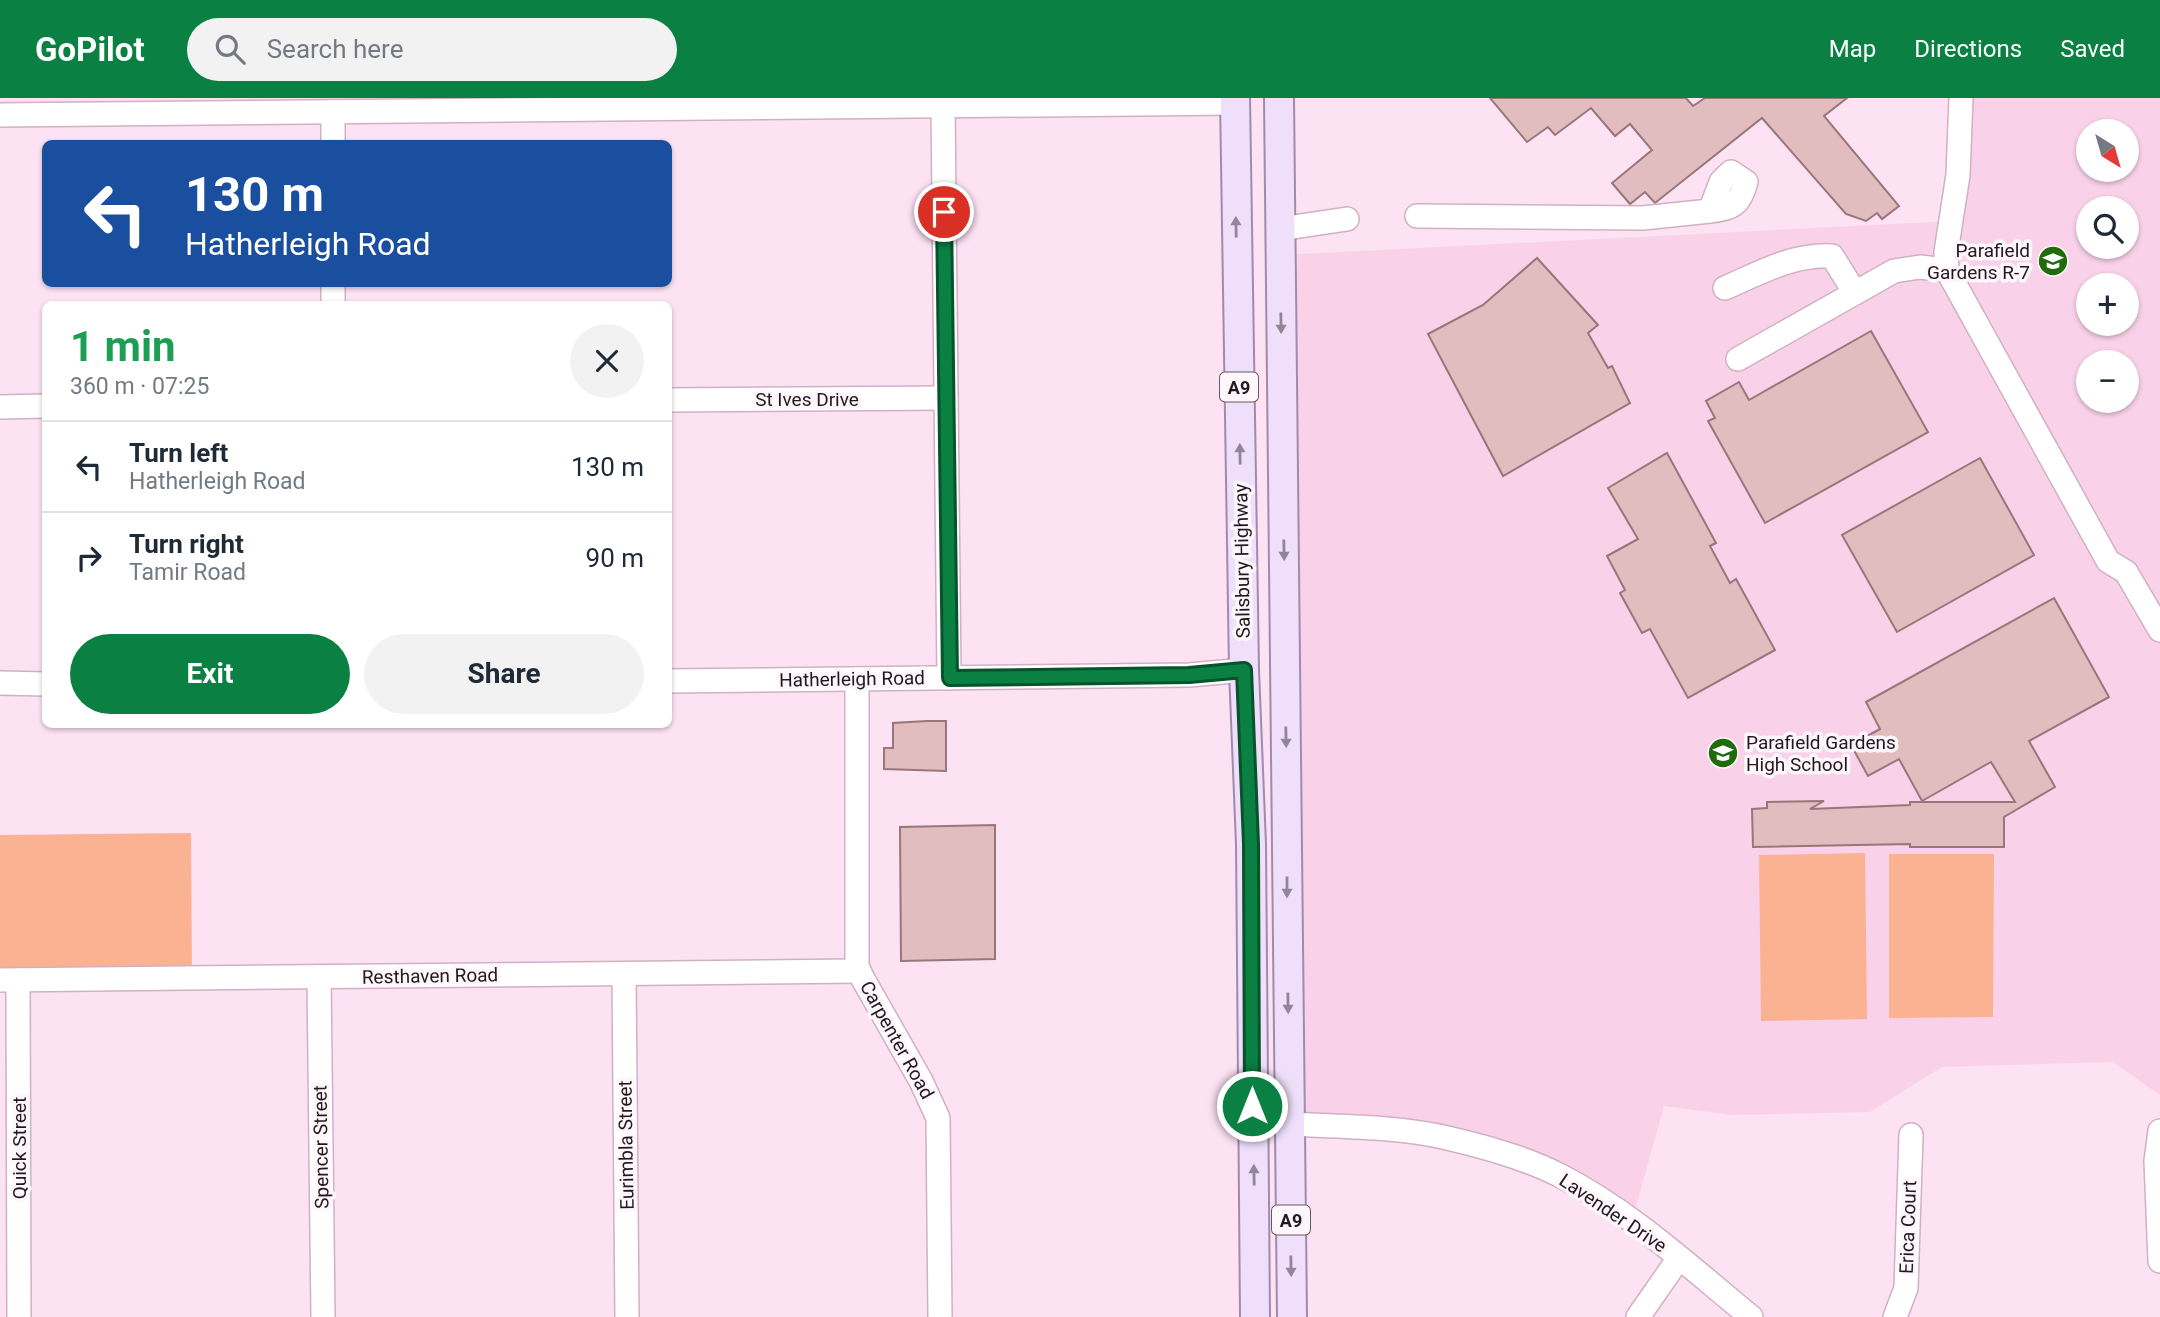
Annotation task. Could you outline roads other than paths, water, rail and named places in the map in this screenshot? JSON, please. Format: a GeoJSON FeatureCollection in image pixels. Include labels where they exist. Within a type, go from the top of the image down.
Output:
{"type":"FeatureCollection","features":[{"type":"Feature","properties":{"kind":"main road","name":"A9"},"geometry":{"type":"LineString","coordinates":[[1279,98],[1292,1317]]}},
{"type":"Feature","properties":{"kind":"main road","name":"Salisbury Highway"},"geometry":{"type":"LineString","coordinates":[[1235,101],[1244,670],[1251,844],[1255,1317]]}},
{"type":"Feature","properties":{"kind":"main road"},"geometry":{"type":"LineString","coordinates":[[1244,670],[1285,668]]}},
{"type":"Feature","properties":{"kind":"main road"},"geometry":{"type":"LineString","coordinates":[[1253,1125],[1290,1124]]}},
{"type":"Feature","properties":{"kind":"street"},"geometry":{"type":"LineString","coordinates":[[1961,98],[1958,175],[1946,252],[1948,270],[2108,561],[2126,572],[2160,630]]}},
{"type":"Feature","properties":{"kind":"street"},"geometry":{"type":"LineString","coordinates":[[0,115],[99,106],[332,112],[812,103],[943,106],[1235,101]]}},
{"type":"Feature","properties":{"kind":"street"},"geometry":{"type":"LineString","coordinates":[[943,106],[950,678]]}},
{"type":"Feature","properties":{"kind":"street"},"geometry":{"type":"LineString","coordinates":[[332,112],[333,140]]}},
{"type":"Feature","properties":{"kind":"street"},"geometry":{"type":"LineString","coordinates":[[1417,216],[1643,218],[1710,211]]}},
{"type":"Feature","properties":{"kind":"street"},"geometry":{"type":"LineString","coordinates":[[1280,229],[1348,219]]}},
{"type":"Feature","properties":{"kind":"street"},"geometry":{"type":"LineString","coordinates":[[1725,288],[1782,263],[1816,256],[1832,256],[1855,293]]}},
{"type":"Feature","properties":{"kind":"street"},"geometry":{"type":"LineString","coordinates":[[1738,359],[1894,271],[1920,267],[1948,270]]}},
{"type":"Feature","properties":{"kind":"street","name":"St Ives Drive"},"geometry":{"type":"LineString","coordinates":[[672,400],[946,398]]}},
{"type":"Feature","properties":{"kind":"street"},"geometry":{"type":"LineString","coordinates":[[0,407],[42,406]]}},
{"type":"Feature","properties":{"kind":"street","name":"Hatherleigh Road"},"geometry":{"type":"LineString","coordinates":[[672,681],[1189,675],[1244,670]]}},
{"type":"Feature","properties":{"kind":"street","name":"Carpenter Road"},"geometry":{"type":"LineString","coordinates":[[857,679],[857,965],[921,1081],[938,1118],[940,1317]]}},
{"type":"Feature","properties":{"kind":"street"},"geometry":{"type":"LineString","coordinates":[[0,683],[42,684]]}},
{"type":"Feature","properties":{"kind":"street","name":"Resthaven Road"},"geometry":{"type":"LineString","coordinates":[[9,980],[859,971]]}},
{"type":"Feature","properties":{"kind":"street","name":"Eurimbla Street"},"geometry":{"type":"LineString","coordinates":[[624,974],[627,1317]]}},
{"type":"Feature","properties":{"kind":"street","name":"Spencer Street"},"geometry":{"type":"LineString","coordinates":[[319,977],[323,1317]]}},
{"type":"Feature","properties":{"kind":"street","name":"Quick Street"},"geometry":{"type":"LineString","coordinates":[[9,980],[19,1317]]}},
{"type":"Feature","properties":{"kind":"street","name":"Lavender Drive"},"geometry":{"type":"LineString","coordinates":[[1290,1124],[1401,1131],[1441,1137],[1522,1160],[1558,1174],[1632,1221],[1751,1317]]}},
{"type":"Feature","properties":{"kind":"street"},"geometry":{"type":"LineString","coordinates":[[2160,1131],[2156,1161],[2160,1261]]}},
{"type":"Feature","properties":{"kind":"street","name":"Erica Court"},"geometry":{"type":"LineString","coordinates":[[1895,1317],[1906,1288],[1911,1135]]}},
{"type":"Feature","properties":{"kind":"street"},"geometry":{"type":"LineString","coordinates":[[1639,1317],[1679,1258]]}},
{"type":"Feature","properties":{"kind":"place","name":"Parafield Gardens R-7"},"geometry":{"type":"Point","coordinates":[2053,261]}},
{"type":"Feature","properties":{"kind":"place","name":"Parafield Gardens High School"},"geometry":{"type":"Point","coordinates":[1723,753]}}]}
